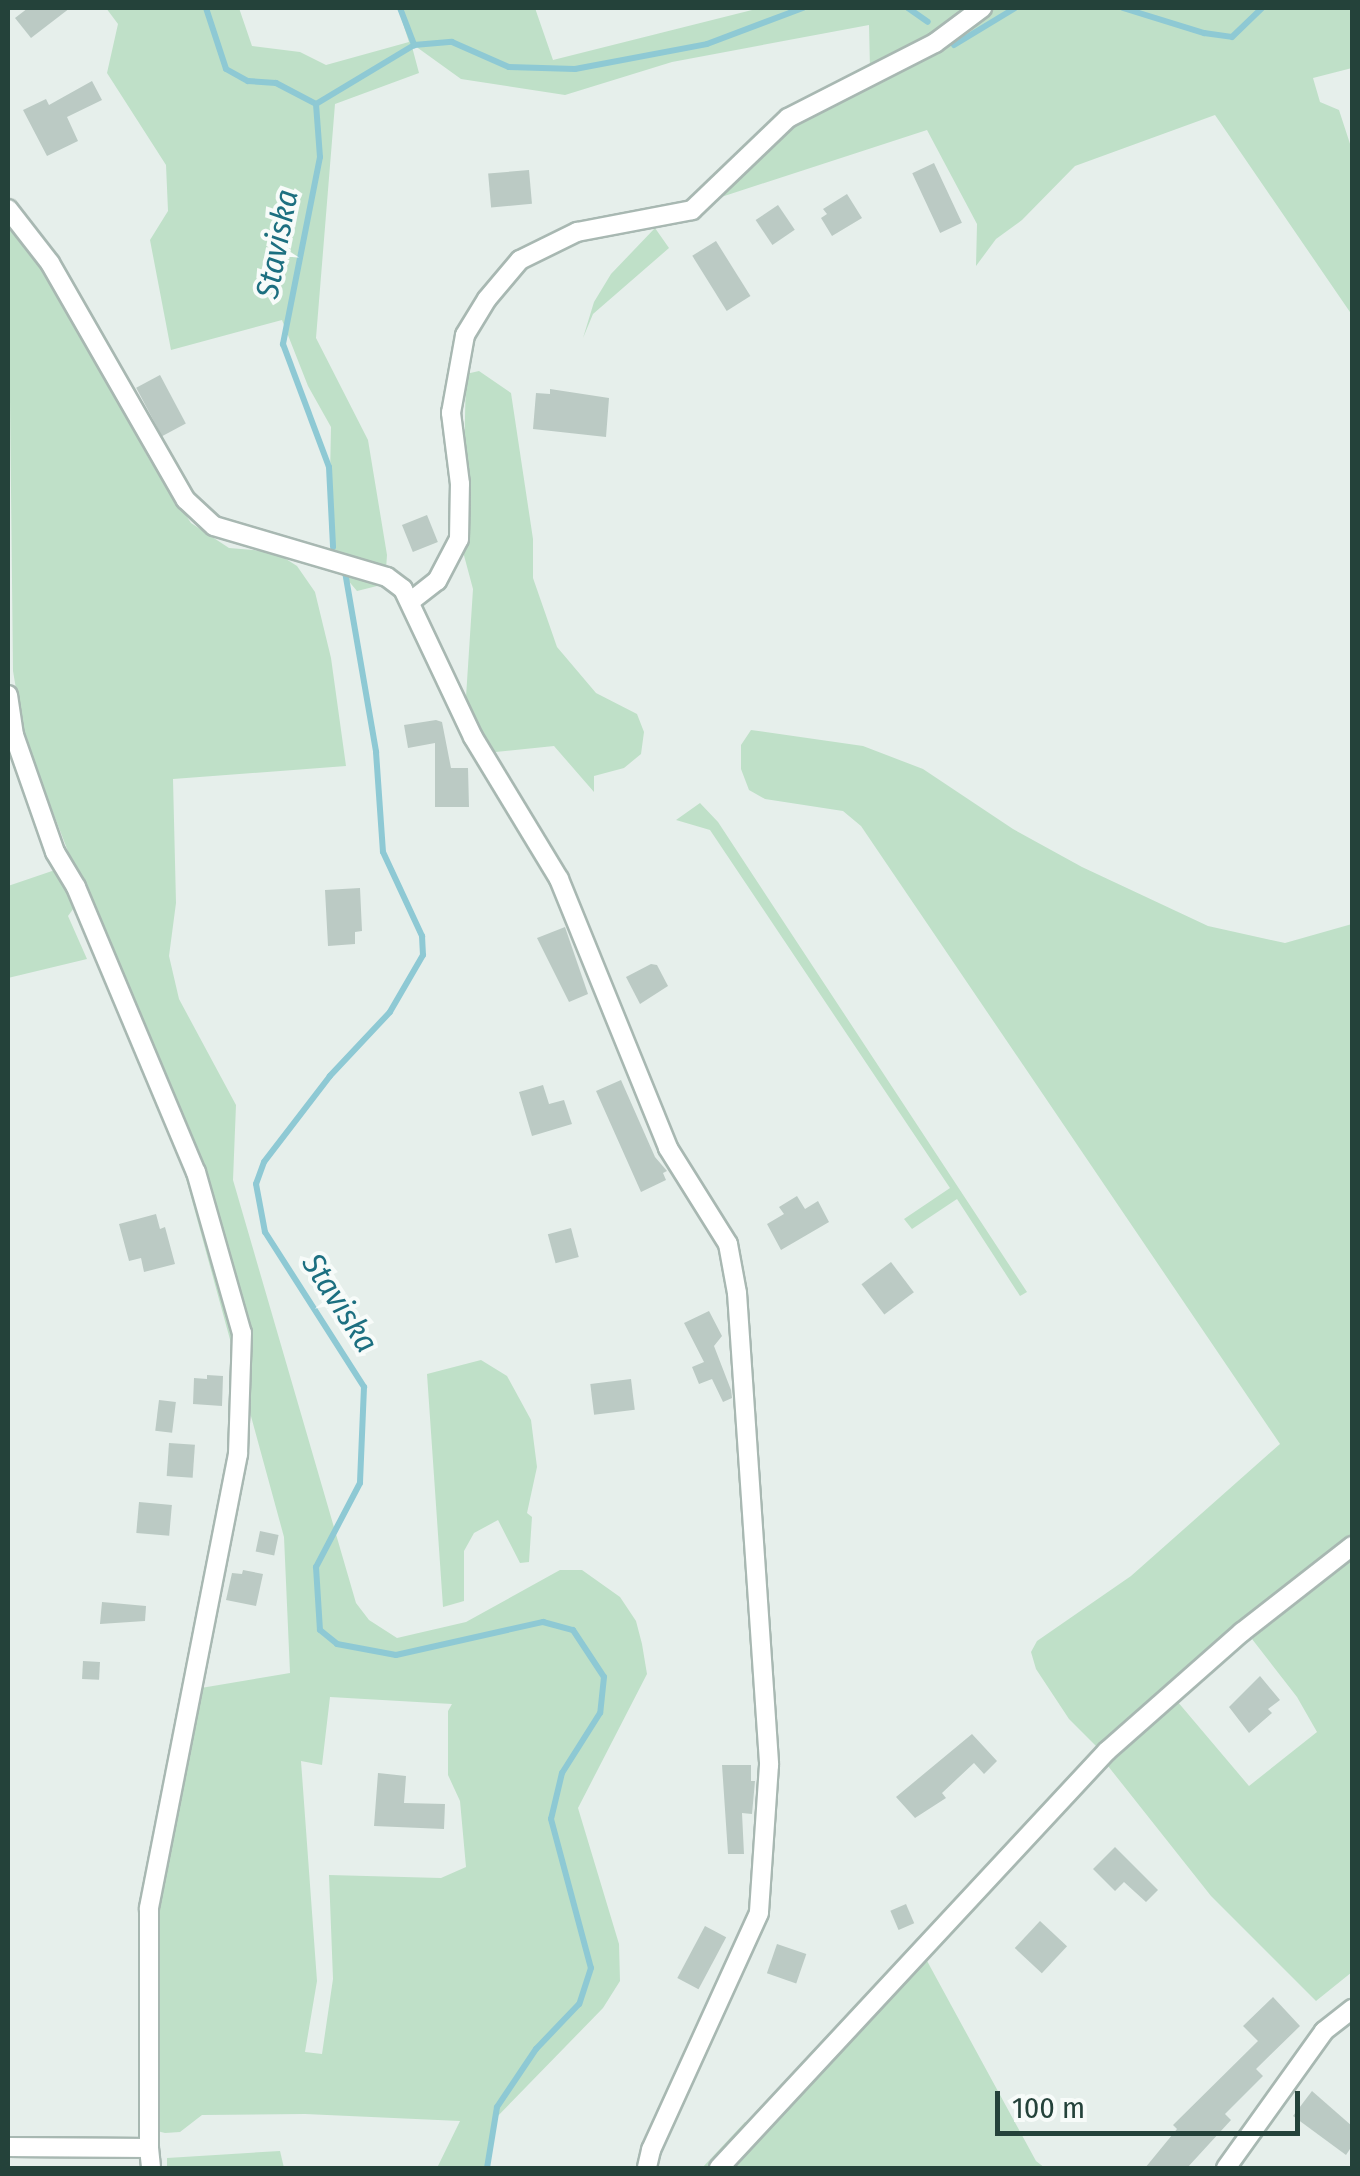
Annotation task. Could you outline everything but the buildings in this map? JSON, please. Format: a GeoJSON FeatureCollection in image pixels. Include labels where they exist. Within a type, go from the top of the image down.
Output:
{"type":"FeatureCollection","features":[{"type":"Feature","properties":{"kind":"street"},"geometry":{"type":"LineString","coordinates":[[411,601],[437,581],[459,539],[460,484],[450,413],[465,335],[486,299],[520,260],[577,232],[692,210],[788,118],[935,43],[982,8]]}},
{"type":"Feature","properties":{"kind":"street"},"geometry":{"type":"LineString","coordinates":[[8,208],[50,263],[186,500],[214,526],[387,577],[411,601],[473,737],[559,879],[668,1148],[728,1244],[737,1293],[769,1765],[759,1913],[651,2150],[647,2168]]}},
{"type":"Feature","properties":{"kind":"street"},"geometry":{"type":"LineString","coordinates":[[8,695],[14,735],[54,852],[76,888],[176,1120],[242,1333],[238,1454],[149,1908],[151,2168]]}},
{"type":"Feature","properties":{"kind":"street"},"geometry":{"type":"LineString","coordinates":[[719,2168],[1108,1751],[1242,1632],[1352,1546]]}},
{"type":"Feature","properties":{"kind":"street"},"geometry":{"type":"LineString","coordinates":[[1226,2168],[1324,2030],[1352,2009]]}},
{"type":"Feature","properties":{"kind":"street"},"geometry":{"type":"LineString","coordinates":[[8,2147],[149,2148]]}},
{"type":"Feature","properties":{"kind":"green space"},"geometry":{"type":"Polygon","coordinates":[[[106,8],[239,8],[252,46],[300,52],[326,65],[409,42],[398,8],[535,8],[553,60],[760,8],[1352,8],[1352,68],[1313,78],[1320,102],[1339,110],[1352,150],[1352,315],[1215,115],[1075,166],[1022,220],[996,239],[976,266],[977,224],[927,130],[709,201],[753,153],[870,69],[869,25],[672,62],[565,95],[461,79],[411,43],[419,73],[335,104],[316,338],[368,440],[387,555],[385,584],[357,591],[335,565],[329,526],[331,427],[308,386],[282,320],[171,350],[150,240],[168,211],[166,165],[107,73],[118,24],[106,8]]]}},
{"type":"Feature","properties":{"kind":"green space"},"geometry":{"type":"Polygon","coordinates":[[[8,219],[45,265],[149,459],[191,523],[229,548],[275,552],[297,566],[315,592],[331,658],[346,766],[173,779],[176,903],[169,956],[179,999],[236,1105],[233,1180],[356,1603],[369,1620],[397,1638],[466,1622],[560,1570],[582,1570],[620,1597],[636,1621],[642,1644],[647,1674],[578,1808],[619,1944],[620,1981],[603,2008],[493,2121],[486,2168],[437,2168],[460,2121],[305,2114],[202,2115],[180,2132],[165,2133],[157,2131],[151,2114],[160,1888],[195,1689],[290,1673],[284,1537],[167,1109],[24,737],[13,671],[8,219]],[[330,1697],[322,1765],[301,1761],[317,1981],[305,2052],[322,2054],[333,1979],[329,1875],[441,1878],[466,1867],[460,1801],[448,1775],[448,1711],[452,1704],[330,1697]]]}},
{"type":"Feature","properties":{"kind":"green space"},"geometry":{"type":"Polygon","coordinates":[[[655,228],[669,248],[593,314],[583,338],[594,302],[611,274],[655,228]]]}},
{"type":"Feature","properties":{"kind":"green space"},"geometry":{"type":"Polygon","coordinates":[[[479,371],[511,393],[533,539],[533,578],[557,647],[596,693],[637,714],[644,732],[641,754],[624,768],[594,776],[594,792],[554,746],[486,753],[466,697],[473,589],[462,548],[466,374],[479,371]]]}},
{"type":"Feature","properties":{"kind":"green space"},"geometry":{"type":"Polygon","coordinates":[[[751,730],[863,746],[923,769],[1013,829],[1082,867],[1208,926],[1285,943],[1352,924],[1352,1536],[1226,1634],[1097,1747],[1069,1719],[1036,1669],[1031,1652],[1037,1641],[1131,1576],[1280,1444],[861,826],[843,811],[765,799],[749,790],[741,769],[741,745],[751,730]]]}},
{"type":"Feature","properties":{"kind":"green space"},"geometry":{"type":"Polygon","coordinates":[[[700,803],[718,822],[1027,1292],[1020,1296],[957,1199],[912,1229],[904,1219],[950,1188],[710,830],[676,820],[700,803]]]}},
{"type":"Feature","properties":{"kind":"green space"},"geometry":{"type":"Polygon","coordinates":[[[55,870],[76,905],[68,916],[87,959],[8,978],[8,886],[55,870]]]}},
{"type":"Feature","properties":{"kind":"green space"},"geometry":{"type":"Polygon","coordinates":[[[481,1360],[507,1376],[531,1420],[537,1467],[527,1513],[532,1517],[529,1562],[520,1563],[498,1520],[474,1533],[464,1551],[464,1601],[443,1607],[427,1374],[481,1360]]]}},
{"type":"Feature","properties":{"kind":"green space"},"geometry":{"type":"Polygon","coordinates":[[[1352,1557],[1352,1972],[1316,2001],[1211,1896],[1108,1766],[1177,1701],[1249,1786],[1317,1732],[1297,1697],[1252,1639],[1352,1557]]]}},
{"type":"Feature","properties":{"kind":"green space"},"geometry":{"type":"Polygon","coordinates":[[[926,1959],[1036,2161],[1045,2168],[702,2168],[745,2122],[769,2130],[926,1959]]]}},
{"type":"Feature","properties":{"kind":"green space"},"geometry":{"type":"Polygon","coordinates":[[[280,2151],[284,2168],[167,2168],[167,2158],[280,2151]]]}},
{"type":"Feature","properties":{"kind":"waterway","name":"Staviska"},"geometry":{"type":"LineString","coordinates":[[206,8],[226,69],[248,81],[276,83],[316,104],[320,157],[283,344],[329,467],[333,547]]}},
{"type":"Feature","properties":{"kind":"waterway"},"geometry":{"type":"LineString","coordinates":[[400,8],[414,45]]}},
{"type":"Feature","properties":{"kind":"waterway"},"geometry":{"type":"LineString","coordinates":[[316,104],[414,45],[452,42],[509,67],[575,69],[707,44],[803,8]]}},
{"type":"Feature","properties":{"kind":"waterway"},"geometry":{"type":"LineString","coordinates":[[908,8],[928,22]]}},
{"type":"Feature","properties":{"kind":"waterway"},"geometry":{"type":"LineString","coordinates":[[954,45],[1015,8]]}},
{"type":"Feature","properties":{"kind":"waterway"},"geometry":{"type":"LineString","coordinates":[[1123,8],[1204,33],[1232,37],[1262,8]]}},
{"type":"Feature","properties":{"kind":"waterway","name":"Staviska"},"geometry":{"type":"LineString","coordinates":[[344,566],[376,752],[383,852],[422,936],[423,955],[390,1012],[330,1076],[264,1162],[256,1184],[265,1232],[364,1387],[360,1483],[316,1567],[320,1630],[337,1644],[396,1655],[543,1622],[573,1630],[604,1677],[600,1713],[562,1773],[551,1819],[591,1968],[579,2004],[536,2049],[497,2107],[487,2168]]}}]}
